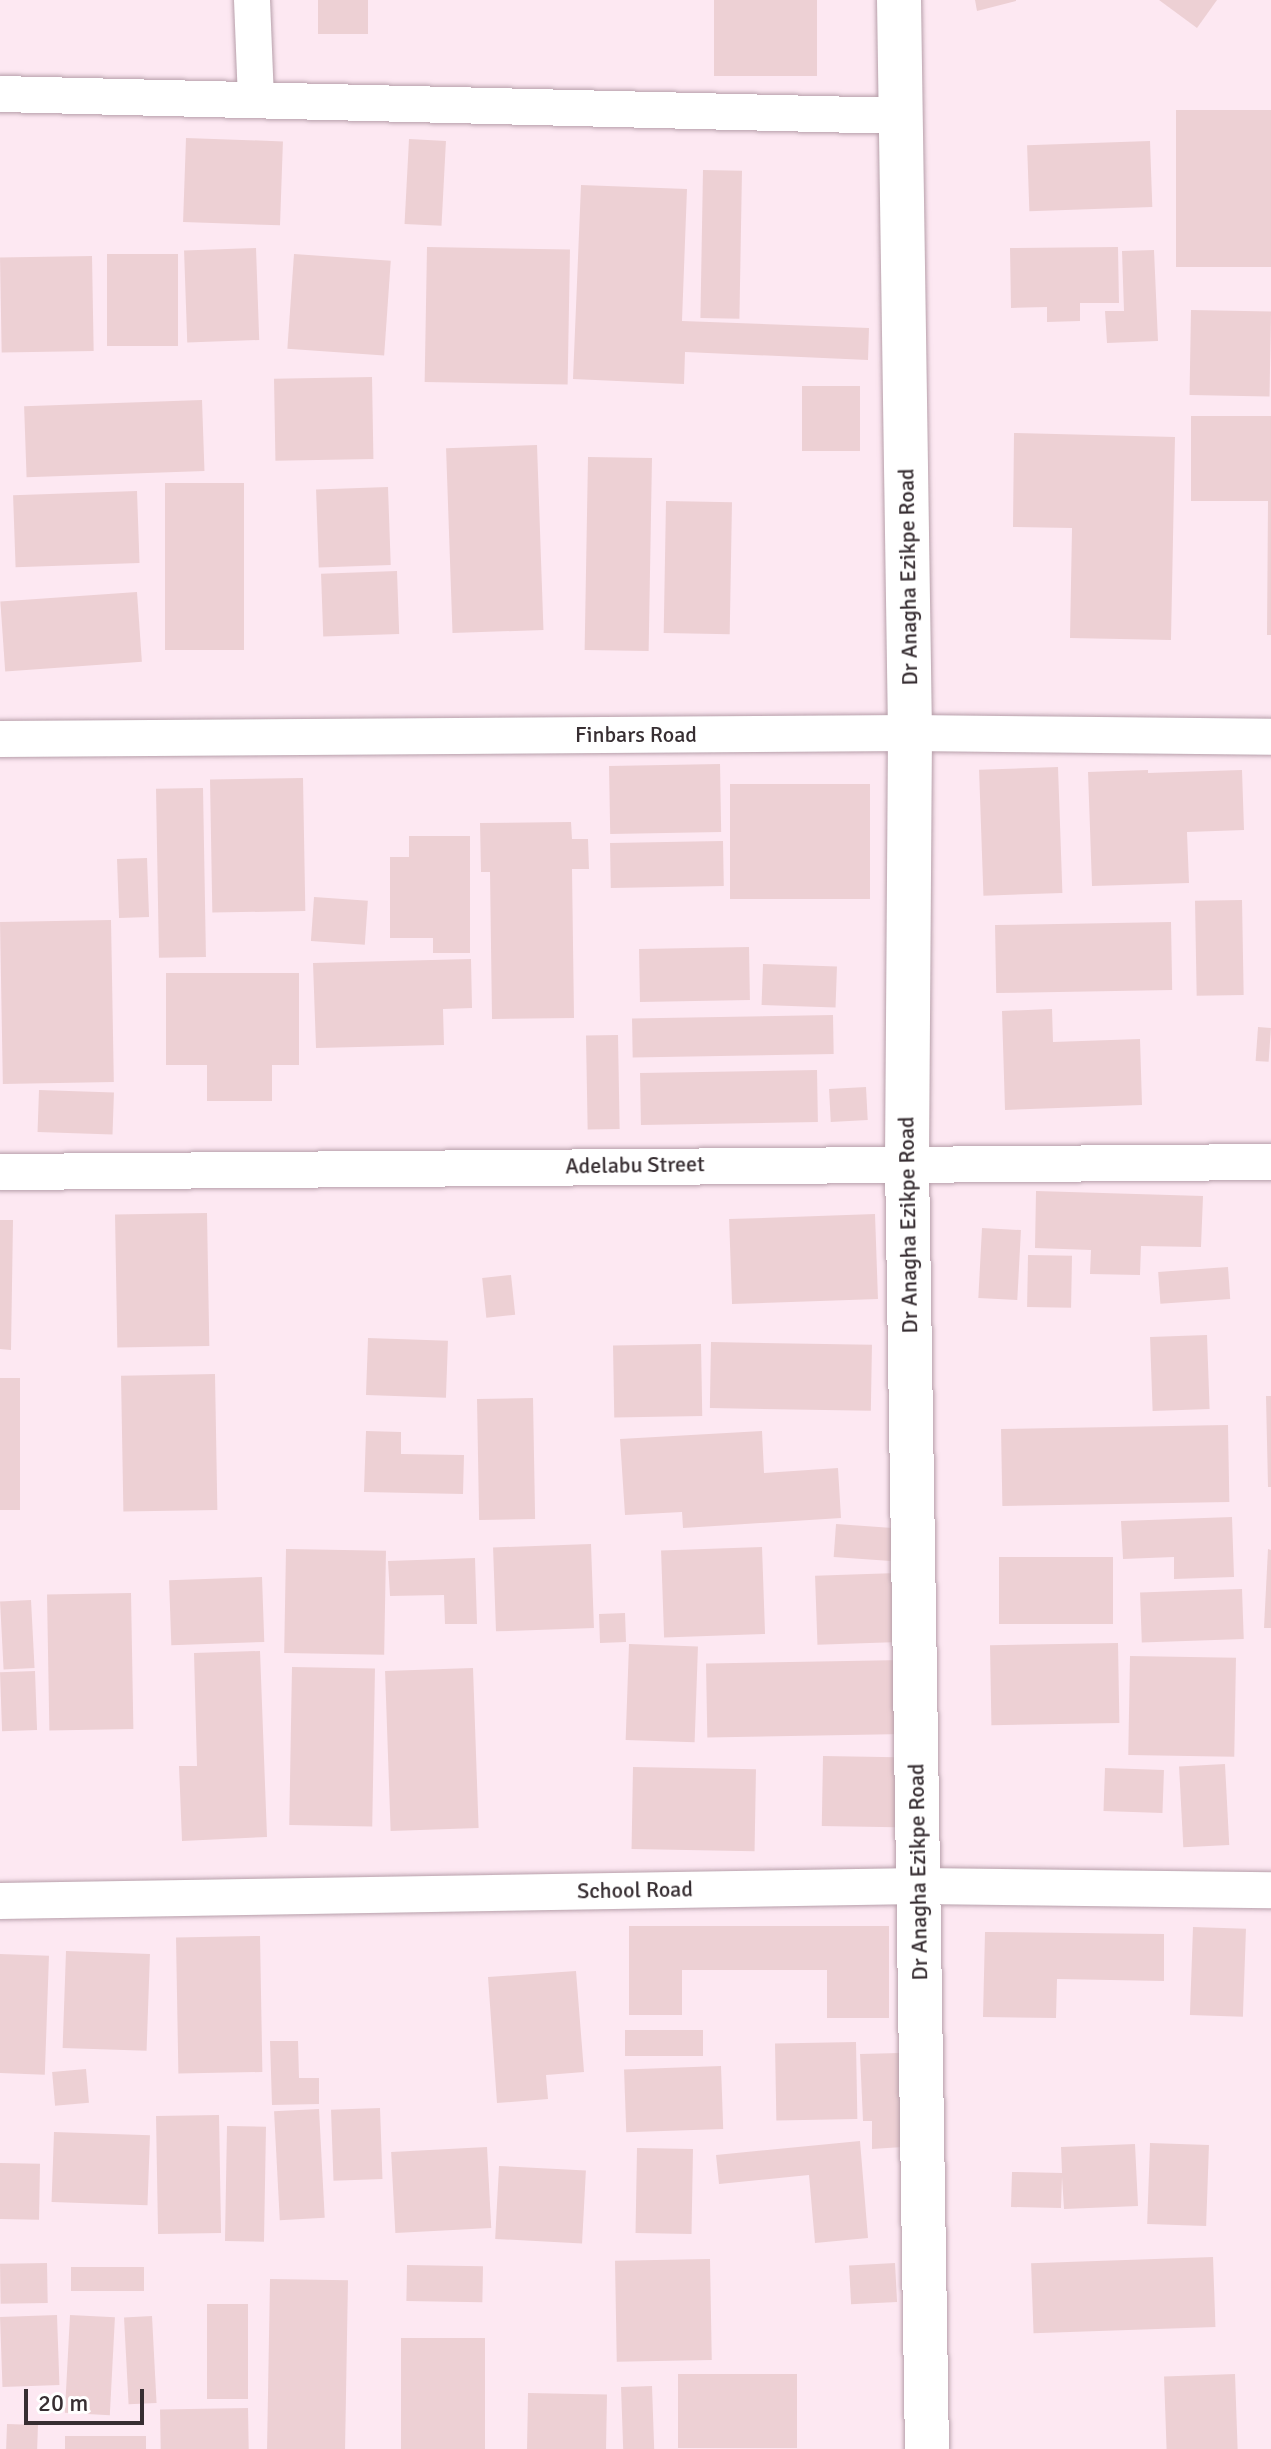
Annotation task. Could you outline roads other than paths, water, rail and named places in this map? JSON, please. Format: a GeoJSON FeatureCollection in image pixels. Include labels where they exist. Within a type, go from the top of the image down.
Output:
{"type":"FeatureCollection","features":[{"type":"Feature","properties":{"kind":"street"},"geometry":{"type":"LineString","coordinates":[[252,0],[256,98]]}},
{"type":"Feature","properties":{"kind":"street","name":"Dr Anagha Ezikpe Road"},"geometry":{"type":"LineString","coordinates":[[899,0],[910,733],[907,1163],[927,2449]]}},
{"type":"Feature","properties":{"kind":"street"},"geometry":{"type":"LineString","coordinates":[[0,94],[901,116]]}},
{"type":"Feature","properties":{"kind":"street","name":"Finbars Road"},"geometry":{"type":"LineString","coordinates":[[0,739],[910,733],[1271,737]]}},
{"type":"Feature","properties":{"kind":"street","name":"Adelabu Street"},"geometry":{"type":"LineString","coordinates":[[0,1172],[1271,1162]]}},
{"type":"Feature","properties":{"kind":"street","name":"School Road"},"geometry":{"type":"LineString","coordinates":[[0,1901],[919,1886],[1271,1890]]}}]}
